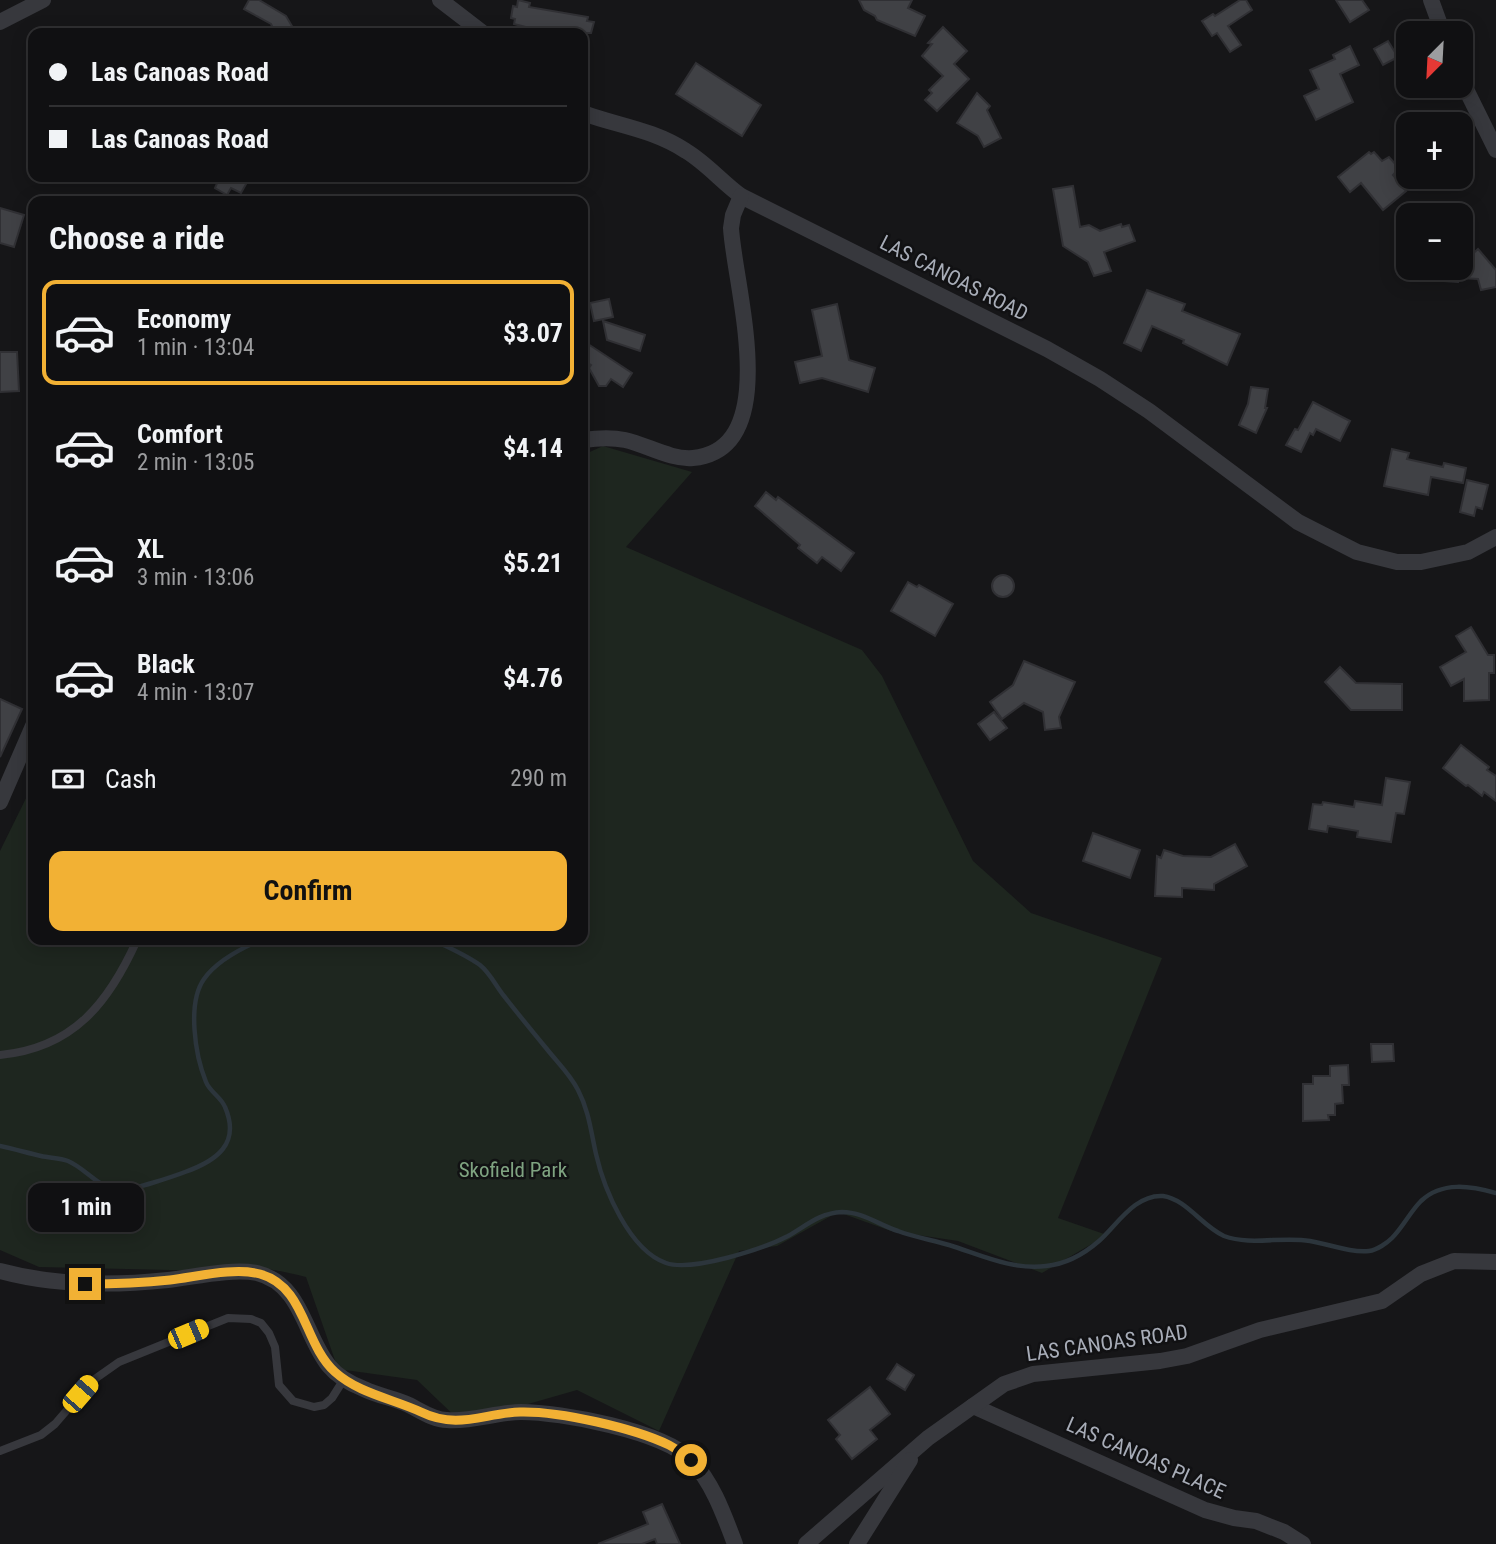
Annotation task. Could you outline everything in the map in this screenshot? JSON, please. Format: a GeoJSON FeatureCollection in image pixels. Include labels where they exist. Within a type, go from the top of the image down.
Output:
{"type":"FeatureCollection","features":[{"type":"Feature","properties":{"kind":"street"},"geometry":{"type":"LineString","coordinates":[[0,22],[43,0]]}},
{"type":"Feature","properties":{"kind":"street"},"geometry":{"type":"LineString","coordinates":[[440,0],[476,28]]}},
{"type":"Feature","properties":{"kind":"street"},"geometry":{"type":"LineString","coordinates":[[1431,0],[1439,21]]}},
{"type":"Feature","properties":{"kind":"street"},"geometry":{"type":"LineString","coordinates":[[1470,98],[1496,150]]}},
{"type":"Feature","properties":{"kind":"street","name":"LAS CANOAS ROAD"},"geometry":{"type":"LineString","coordinates":[[588,114],[629,125],[673,143],[701,162],[741,196],[851,249],[1079,367],[1149,411],[1298,522],[1357,552],[1397,562],[1421,562],[1468,552],[1496,537]]}},
{"type":"Feature","properties":{"kind":"street"},"geometry":{"type":"LineString","coordinates":[[588,440],[618,439],[664,453],[695,458],[719,450],[736,431],[748,388],[749,361],[732,228],[733,215],[741,196]]}},
{"type":"Feature","properties":{"kind":"street"},"geometry":{"type":"LineString","coordinates":[[0,802],[28,738]]}},
{"type":"Feature","properties":{"kind":"street","name":"LAS CANOAS ROAD"},"geometry":{"type":"LineString","coordinates":[[806,1544],[919,1446],[1004,1384],[1033,1374],[1187,1356],[1253,1332],[1382,1301],[1421,1274],[1454,1261],[1496,1262]]}},
{"type":"Feature","properties":{"kind":"street"},"geometry":{"type":"LineString","coordinates":[[0,1272],[85,1284],[124,1284],[237,1272],[257,1273],[275,1280],[290,1293],[325,1360],[344,1379],[367,1391],[445,1421],[488,1418],[519,1412],[533,1413],[606,1425],[673,1447],[691,1460],[715,1494],[735,1544]]}},
{"type":"Feature","properties":{"kind":"street","name":"LAS CANOAS PLACE"},"geometry":{"type":"LineString","coordinates":[[974,1406],[1205,1510],[1256,1521],[1284,1532],[1303,1544]]}},
{"type":"Feature","properties":{"kind":"street"},"geometry":{"type":"LineString","coordinates":[[857,1544],[919,1446]]}},
{"type":"Feature","properties":{"kind":"lane"},"geometry":{"type":"LineString","coordinates":[[0,1055],[37,1046],[74,1028],[109,993],[134,945]]}},
{"type":"Feature","properties":{"kind":"lane"},"geometry":{"type":"LineString","coordinates":[[0,1451],[41,1435],[55,1424],[92,1381],[119,1362],[228,1318],[251,1319],[261,1323],[269,1333],[275,1347],[279,1385],[293,1401],[314,1407],[324,1405],[344,1379]]}},
{"type":"Feature","properties":{"kind":"green space","name":"Skofield Park"},"geometry":{"type":"Polygon","coordinates":[[[603,446],[692,472],[626,547],[862,650],[882,676],[973,861],[1031,913],[1162,958],[1058,1218],[1107,1235],[1042,1273],[958,1241],[891,1231],[838,1212],[777,1246],[739,1251],[659,1431],[577,1390],[462,1423],[417,1380],[338,1369],[306,1277],[250,1268],[214,1271],[39,1267],[0,1250],[0,851],[28,794],[28,945],[588,945],[588,453],[603,446]]]}},
{"type":"Feature","properties":{"kind":"building"},"geometry":{"type":"Polygon","coordinates":[[[249,0],[259,0],[286,16],[293,28],[273,28],[271,24],[244,9],[249,0]]]}},
{"type":"Feature","properties":{"kind":"building"},"geometry":{"type":"Polygon","coordinates":[[[518,0],[530,3],[529,7],[588,17],[587,21],[594,22],[591,33],[588,33],[588,28],[530,28],[514,24],[515,19],[511,18],[513,6],[517,7],[518,0]]]}},
{"type":"Feature","properties":{"kind":"building"},"geometry":{"type":"Polygon","coordinates":[[[859,0],[912,0],[908,8],[925,16],[915,36],[877,20],[864,10],[859,0]]]}},
{"type":"Feature","properties":{"kind":"building"},"geometry":{"type":"Polygon","coordinates":[[[1240,0],[1246,0],[1252,10],[1228,26],[1241,45],[1230,52],[1217,33],[1212,36],[1202,21],[1240,0]]]}},
{"type":"Feature","properties":{"kind":"building"},"geometry":{"type":"Polygon","coordinates":[[[1336,0],[1362,0],[1369,10],[1350,22],[1336,0]]]}},
{"type":"Feature","properties":{"kind":"building"},"geometry":{"type":"Polygon","coordinates":[[[943,27],[967,51],[954,64],[969,79],[937,111],[925,100],[932,93],[929,90],[943,76],[922,56],[932,44],[928,43],[943,27]]]}},
{"type":"Feature","properties":{"kind":"building"},"geometry":{"type":"Polygon","coordinates":[[[1388,41],[1396,58],[1383,65],[1374,49],[1388,41]]]}},
{"type":"Feature","properties":{"kind":"building"},"geometry":{"type":"Polygon","coordinates":[[[1350,46],[1359,65],[1340,74],[1353,102],[1316,120],[1304,96],[1319,89],[1310,70],[1335,59],[1333,55],[1350,46]]]}},
{"type":"Feature","properties":{"kind":"building"},"geometry":{"type":"Polygon","coordinates":[[[696,63],[761,105],[742,136],[676,94],[696,63]]]}},
{"type":"Feature","properties":{"kind":"building"},"geometry":{"type":"Polygon","coordinates":[[[977,93],[990,106],[987,110],[1001,138],[984,147],[978,136],[957,123],[977,93]]]}},
{"type":"Feature","properties":{"kind":"building"},"geometry":{"type":"Polygon","coordinates":[[[1369,152],[1374,152],[1382,161],[1389,157],[1396,165],[1393,175],[1396,179],[1396,189],[1406,191],[1383,210],[1361,183],[1350,192],[1338,177],[1369,152]]]}},
{"type":"Feature","properties":{"kind":"building"},"geometry":{"type":"Polygon","coordinates":[[[218,182],[247,182],[241,193],[231,188],[227,195],[215,188],[218,182]]]}},
{"type":"Feature","properties":{"kind":"building"},"geometry":{"type":"Polygon","coordinates":[[[1073,186],[1080,227],[1089,225],[1100,231],[1121,224],[1122,227],[1129,225],[1135,241],[1104,252],[1111,271],[1094,276],[1088,262],[1063,246],[1053,189],[1073,186]]]}},
{"type":"Feature","properties":{"kind":"building"},"geometry":{"type":"Polygon","coordinates":[[[0,208],[24,215],[14,247],[0,243],[0,208]]]}},
{"type":"Feature","properties":{"kind":"building"},"geometry":{"type":"Polygon","coordinates":[[[1478,249],[1496,270],[1496,287],[1481,290],[1478,279],[1473,279],[1473,254],[1478,249]]]}},
{"type":"Feature","properties":{"kind":"building"},"geometry":{"type":"Polygon","coordinates":[[[1147,290],[1185,304],[1182,311],[1240,334],[1227,365],[1183,343],[1184,340],[1152,326],[1141,351],[1124,343],[1147,290]]]}},
{"type":"Feature","properties":{"kind":"building"},"geometry":{"type":"Polygon","coordinates":[[[609,299],[613,317],[594,321],[590,303],[609,299]]]}},
{"type":"Feature","properties":{"kind":"building"},"geometry":{"type":"Polygon","coordinates":[[[837,304],[849,360],[875,368],[868,392],[822,378],[800,383],[795,362],[822,356],[812,310],[837,304]]]}},
{"type":"Feature","properties":{"kind":"building"},"geometry":{"type":"Polygon","coordinates":[[[603,321],[645,335],[640,351],[607,340],[603,321]]]}},
{"type":"Feature","properties":{"kind":"building"},"geometry":{"type":"Polygon","coordinates":[[[588,344],[632,373],[623,387],[611,379],[606,386],[599,386],[589,368],[591,365],[588,363],[588,344]]]}},
{"type":"Feature","properties":{"kind":"building"},"geometry":{"type":"Polygon","coordinates":[[[0,352],[17,352],[19,391],[0,392],[0,352]]]}},
{"type":"Feature","properties":{"kind":"building"},"geometry":{"type":"Polygon","coordinates":[[[1251,387],[1268,389],[1267,408],[1256,433],[1239,425],[1248,404],[1251,387]]]}},
{"type":"Feature","properties":{"kind":"building"},"geometry":{"type":"Polygon","coordinates":[[[1313,402],[1350,421],[1340,441],[1316,429],[1313,435],[1310,433],[1301,452],[1286,445],[1295,429],[1298,430],[1313,402]]]}},
{"type":"Feature","properties":{"kind":"building"},"geometry":{"type":"Polygon","coordinates":[[[1392,449],[1409,453],[1407,459],[1443,467],[1444,463],[1466,468],[1463,483],[1431,477],[1428,495],[1384,486],[1392,449]]]}},
{"type":"Feature","properties":{"kind":"building"},"geometry":{"type":"Polygon","coordinates":[[[1467,480],[1488,485],[1482,509],[1476,507],[1474,516],[1460,512],[1467,480]]]}},
{"type":"Feature","properties":{"kind":"building"},"geometry":{"type":"Polygon","coordinates":[[[766,492],[776,500],[778,497],[854,553],[841,571],[822,557],[817,563],[755,506],[766,492]]]}},
{"type":"Feature","properties":{"kind":"building"},"geometry":{"type":"Polygon","coordinates":[[[1003,575],[1013,582],[1014,586],[1007,596],[1003,597],[993,590],[992,586],[999,576],[1003,575]]]}},
{"type":"Feature","properties":{"kind":"building"},"geometry":{"type":"Polygon","coordinates":[[[908,582],[917,587],[919,585],[953,604],[935,636],[891,611],[908,582]]]}},
{"type":"Feature","properties":{"kind":"building"},"geometry":{"type":"Polygon","coordinates":[[[1471,627],[1488,655],[1494,655],[1494,673],[1489,673],[1489,700],[1464,701],[1464,679],[1451,686],[1440,667],[1466,652],[1456,636],[1471,627]]]}},
{"type":"Feature","properties":{"kind":"building"},"geometry":{"type":"Polygon","coordinates":[[[1024,661],[1075,682],[1059,717],[1061,728],[1045,730],[1043,712],[1024,703],[1002,719],[990,702],[1013,685],[1024,661]]]}},
{"type":"Feature","properties":{"kind":"building"},"geometry":{"type":"Polygon","coordinates":[[[1340,667],[1356,683],[1402,684],[1402,710],[1351,710],[1325,682],[1340,667]]]}},
{"type":"Feature","properties":{"kind":"building"},"geometry":{"type":"Polygon","coordinates":[[[0,699],[22,709],[0,757],[0,699]]]}},
{"type":"Feature","properties":{"kind":"building"},"geometry":{"type":"Polygon","coordinates":[[[994,712],[1007,728],[990,740],[978,724],[994,712]]]}},
{"type":"Feature","properties":{"kind":"building"},"geometry":{"type":"Polygon","coordinates":[[[1461,745],[1496,776],[1496,801],[1484,792],[1482,796],[1443,768],[1461,745]]]}},
{"type":"Feature","properties":{"kind":"building"},"geometry":{"type":"Polygon","coordinates":[[[1386,778],[1410,782],[1404,814],[1396,813],[1391,842],[1357,837],[1358,831],[1328,826],[1327,832],[1309,829],[1313,804],[1322,805],[1323,802],[1354,807],[1355,801],[1382,805],[1386,778]]]}},
{"type":"Feature","properties":{"kind":"building"},"geometry":{"type":"Polygon","coordinates":[[[1093,833],[1140,850],[1130,878],[1083,861],[1093,833]]]}},
{"type":"Feature","properties":{"kind":"building"},"geometry":{"type":"Polygon","coordinates":[[[1235,844],[1247,866],[1214,884],[1214,890],[1182,888],[1182,897],[1155,896],[1157,856],[1161,858],[1164,850],[1183,856],[1211,857],[1235,844]]]}},
{"type":"Feature","properties":{"kind":"building"},"geometry":{"type":"Polygon","coordinates":[[[1371,1044],[1393,1044],[1394,1061],[1372,1062],[1371,1044]]]}},
{"type":"Feature","properties":{"kind":"building"},"geometry":{"type":"Polygon","coordinates":[[[1348,1065],[1349,1085],[1342,1085],[1343,1103],[1335,1104],[1335,1115],[1328,1115],[1329,1120],[1303,1121],[1303,1084],[1313,1084],[1313,1076],[1330,1076],[1330,1066],[1348,1065]]]}},
{"type":"Feature","properties":{"kind":"building"},"geometry":{"type":"Polygon","coordinates":[[[897,1364],[914,1375],[905,1390],[887,1379],[897,1364]]]}},
{"type":"Feature","properties":{"kind":"building"},"geometry":{"type":"Polygon","coordinates":[[[870,1387],[890,1414],[870,1430],[877,1439],[852,1459],[836,1439],[840,1435],[828,1420],[870,1387]]]}},
{"type":"Feature","properties":{"kind":"building"},"geometry":{"type":"Polygon","coordinates":[[[662,1504],[680,1544],[657,1544],[655,1539],[642,1544],[598,1544],[648,1524],[643,1512],[662,1504]]]}},
{"type":"Feature","properties":{"kind":"waterway"},"geometry":{"type":"LineString","coordinates":[[0,1146],[68,1161],[107,1187],[123,1190],[196,1168],[215,1156],[228,1141],[229,1120],[223,1103],[208,1086],[202,1071],[194,1029],[196,1001],[204,979],[215,967],[251,945]]}},
{"type":"Feature","properties":{"kind":"waterway"},"geometry":{"type":"LineString","coordinates":[[443,945],[484,968],[571,1079],[585,1106],[605,1184],[620,1217],[641,1245],[666,1263],[678,1265],[709,1262],[745,1253],[788,1236],[820,1217],[842,1212],[857,1214],[904,1233],[996,1261],[1021,1266],[1046,1266],[1068,1261],[1081,1254],[1099,1241],[1135,1205],[1153,1197],[1163,1196],[1179,1202],[1216,1232],[1234,1239],[1299,1240],[1347,1250],[1369,1251],[1390,1240],[1421,1201],[1438,1190],[1467,1187],[1496,1193]]}},
{"type":"Feature","properties":{"kind":"route"},"geometry":{"type":"LineString","coordinates":[[85,1284],[124,1284],[237,1272],[257,1273],[275,1280],[290,1293],[330,1367],[344,1379],[367,1391],[445,1421],[488,1418],[519,1412],[561,1416],[606,1425],[658,1440],[691,1460]]}}]}
